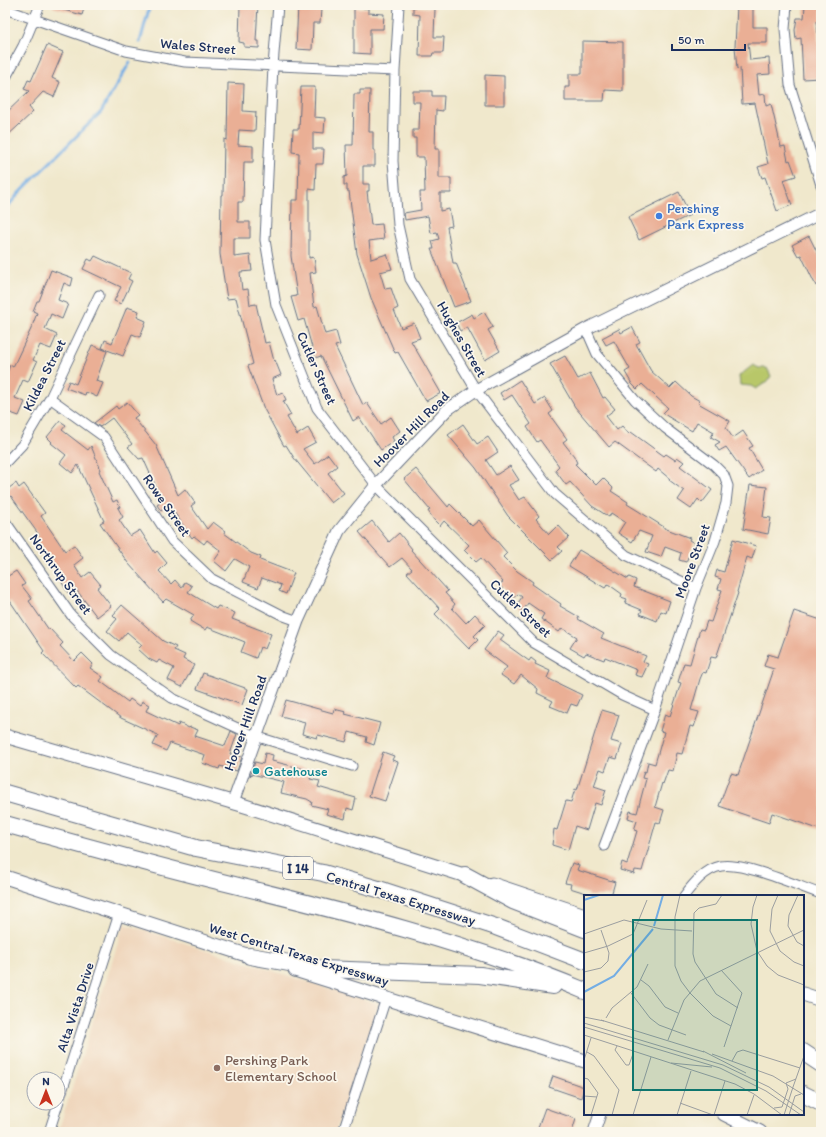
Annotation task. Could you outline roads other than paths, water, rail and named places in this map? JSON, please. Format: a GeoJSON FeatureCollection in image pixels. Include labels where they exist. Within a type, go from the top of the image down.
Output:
{"type":"FeatureCollection","features":[{"type":"Feature","properties":{"kind":"highway","name":"Central Texas Expressway"},"geometry":{"type":"LineString","coordinates":[[5,793],[196,848],[323,873],[385,891],[496,927],[584,961]]}},
{"type":"Feature","properties":{"kind":"highway","name":"Central Texas Expressway"},"geometry":{"type":"LineString","coordinates":[[5,824],[113,854],[374,919],[516,965],[583,990]]}},
{"type":"Feature","properties":{"kind":"highway"},"geometry":{"type":"LineString","coordinates":[[464,875],[514,901],[584,929]]}},
{"type":"Feature","properties":{"kind":"highway"},"geometry":{"type":"LineString","coordinates":[[250,956],[322,969],[480,976],[583,990]]}},
{"type":"Feature","properties":{"kind":"highway"},"geometry":{"type":"LineString","coordinates":[[804,1053],[821,1064]]}},
{"type":"Feature","properties":{"kind":"highway"},"geometry":{"type":"LineString","coordinates":[[804,1064],[821,1072]]}},
{"type":"Feature","properties":{"kind":"highway"},"geometry":{"type":"LineString","coordinates":[[804,1094],[821,1103]]}},
{"type":"Feature","properties":{"kind":"main road"},"geometry":{"type":"LineString","coordinates":[[5,736],[233,802],[584,915]]}},
{"type":"Feature","properties":{"kind":"main road","name":"West Central Texas Expressway"},"geometry":{"type":"LineString","coordinates":[[5,877],[250,956],[584,1061]]}},
{"type":"Feature","properties":{"kind":"main road"},"geometry":{"type":"LineString","coordinates":[[804,994],[821,1000]]}},
{"type":"Feature","properties":{"kind":"main road"},"geometry":{"type":"LineString","coordinates":[[726,1115],[760,1132]]}},
{"type":"Feature","properties":{"kind":"street"},"geometry":{"type":"LineString","coordinates":[[5,79],[35,19],[40,5]]}},
{"type":"Feature","properties":{"kind":"street","name":"Cutler Street"},"geometry":{"type":"LineString","coordinates":[[278,5],[273,66],[265,240],[276,305],[317,408],[376,485],[534,643],[622,695],[655,710]]}},
{"type":"Feature","properties":{"kind":"street","name":"Hughes Street"},"geometry":{"type":"LineString","coordinates":[[400,5],[395,71],[393,162],[398,225],[410,279],[476,390],[555,494],[626,555],[696,588]]}},
{"type":"Feature","properties":{"kind":"street"},"geometry":{"type":"LineString","coordinates":[[787,5],[785,30],[790,85],[821,185]]}},
{"type":"Feature","properties":{"kind":"street","name":"Wales Street"},"geometry":{"type":"LineString","coordinates":[[5,9],[126,51],[185,62],[395,71]]}},
{"type":"Feature","properties":{"kind":"street","name":"Hoover Hill Road"},"geometry":{"type":"LineString","coordinates":[[233,802],[255,736],[298,621],[339,531],[376,485],[447,410],[476,390],[586,329],[821,213]]}},
{"type":"Feature","properties":{"kind":"street","name":"Kildea Street"},"geometry":{"type":"LineString","coordinates":[[5,463],[22,445],[50,398],[99,295]]}},
{"type":"Feature","properties":{"kind":"street","name":"Moore Street"},"geometry":{"type":"LineString","coordinates":[[586,329],[597,354],[635,400],[665,428],[714,465],[724,475],[728,486],[726,504],[715,541],[696,588],[655,710],[604,846]]}},
{"type":"Feature","properties":{"kind":"street","name":"Rowe Street"},"geometry":{"type":"LineString","coordinates":[[50,398],[104,438],[172,541],[212,579],[284,616],[298,621]]}},
{"type":"Feature","properties":{"kind":"street","name":"Northrup Street"},"geometry":{"type":"LineString","coordinates":[[5,521],[71,615],[111,655],[172,698],[255,736],[352,766]]}},
{"type":"Feature","properties":{"kind":"street"},"geometry":{"type":"LineString","coordinates":[[685,895],[699,878],[720,866],[751,870],[821,894]]}},
{"type":"Feature","properties":{"kind":"street","name":"Alta Vista Drive"},"geometry":{"type":"LineString","coordinates":[[49,1132],[119,914]]}},
{"type":"Feature","properties":{"kind":"street"},"geometry":{"type":"LineString","coordinates":[[343,1132],[386,998]]}},
{"type":"Feature","properties":{"kind":"street"},"geometry":{"type":"LineString","coordinates":[[594,1132],[600,1115]]}},
{"type":"Feature","properties":{"kind":"waterway"},"geometry":{"type":"LineString","coordinates":[[140,42],[150,5]]}},
{"type":"Feature","properties":{"kind":"waterway"},"geometry":{"type":"LineString","coordinates":[[5,210],[19,193],[101,112],[130,62]]}},
{"type":"Feature","properties":{"kind":"place","name":"Pershing Park Express"},"geometry":{"type":"Point","coordinates":[659,216]}},
{"type":"Feature","properties":{"kind":"place","name":"Gatehouse"},"geometry":{"type":"Point","coordinates":[256,771]}},
{"type":"Feature","properties":{"kind":"place","name":"Pershing Park Elementary School"},"geometry":{"type":"Point","coordinates":[217,1068]}}]}
